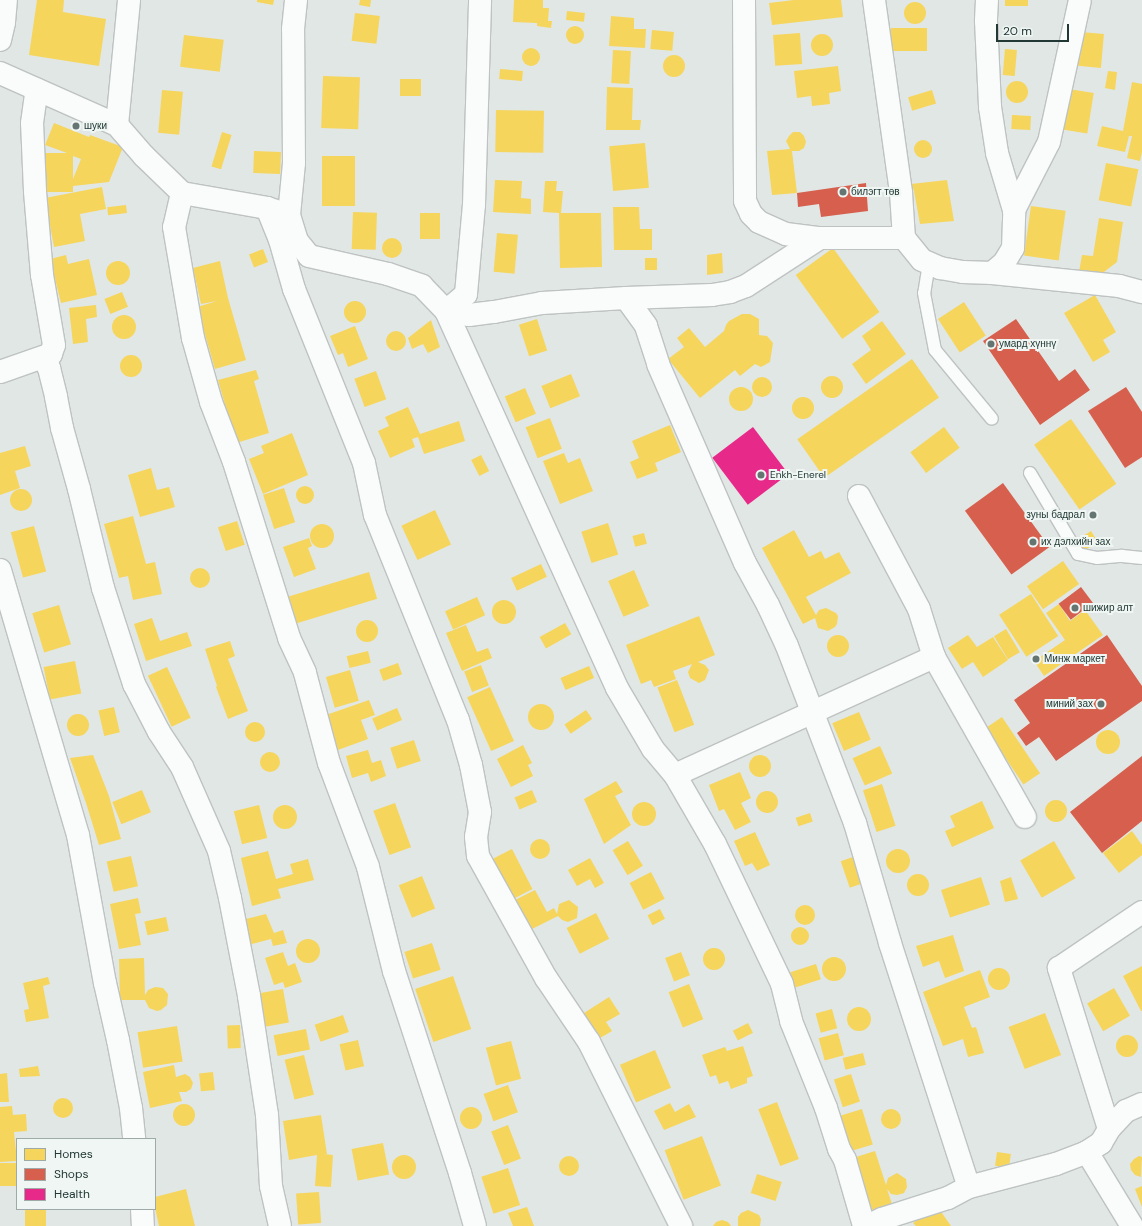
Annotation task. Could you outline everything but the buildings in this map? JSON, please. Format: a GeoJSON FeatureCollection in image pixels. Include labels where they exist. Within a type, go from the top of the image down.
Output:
{"type":"FeatureCollection","features":[{"type":"Feature","properties":{"kind":"street"},"geometry":{"type":"LineString","coordinates":[[0,40],[4,22],[6,0]]}},
{"type":"Feature","properties":{"kind":"street"},"geometry":{"type":"LineString","coordinates":[[117,125],[129,0]]}},
{"type":"Feature","properties":{"kind":"street"},"geometry":{"type":"LineString","coordinates":[[296,0],[293,29],[294,162],[289,215],[297,241],[310,256],[388,274],[422,286],[446,311],[617,688],[653,749],[675,775],[715,844],[782,984],[791,1021],[826,1108],[839,1149],[876,1224],[948,1198],[969,1187],[1056,1164],[1087,1152],[1101,1143],[1109,1129],[1126,1111],[1142,1104]]}},
{"type":"Feature","properties":{"kind":"street"},"geometry":{"type":"LineString","coordinates":[[446,311],[466,294],[474,205],[480,0]]}},
{"type":"Feature","properties":{"kind":"street"},"geometry":{"type":"LineString","coordinates":[[744,0],[745,202],[751,214],[759,222],[769,228],[786,234],[820,238],[904,238]]}},
{"type":"Feature","properties":{"kind":"street"},"geometry":{"type":"LineString","coordinates":[[874,0],[901,192],[904,238],[922,260],[940,268],[964,272],[992,273],[1119,286],[1142,292]]}},
{"type":"Feature","properties":{"kind":"street"},"geometry":{"type":"LineString","coordinates":[[987,0],[986,21],[990,107],[997,153],[1014,210],[1013,248],[1004,263],[992,273]]}},
{"type":"Feature","properties":{"kind":"street"},"geometry":{"type":"LineString","coordinates":[[1014,210],[1049,142],[1080,0]]}},
{"type":"Feature","properties":{"kind":"street"},"geometry":{"type":"LineString","coordinates":[[0,72],[117,125],[144,156],[182,193],[267,208],[289,215]]}},
{"type":"Feature","properties":{"kind":"street"},"geometry":{"type":"LineString","coordinates":[[0,372],[52,354],[54,345],[42,275],[35,191],[32,122],[37,89]]}},
{"type":"Feature","properties":{"kind":"street"},"geometry":{"type":"LineString","coordinates":[[182,193],[174,228],[193,338],[211,402],[234,462],[289,638],[305,673],[329,764],[368,867],[394,971],[460,1173],[475,1226]]}},
{"type":"Feature","properties":{"kind":"street"},"geometry":{"type":"LineString","coordinates":[[267,208],[280,240],[294,289],[364,463],[375,515],[458,720],[471,765],[480,812],[476,837],[478,856],[546,978],[589,1042],[680,1226]]}},
{"type":"Feature","properties":{"kind":"street"},"geometry":{"type":"LineString","coordinates":[[446,311],[469,315],[542,303],[712,295],[730,292],[746,286],[820,238]]}},
{"type":"Feature","properties":{"kind":"street"},"geometry":{"type":"LineString","coordinates":[[626,298],[646,326],[658,364],[746,563],[768,605],[813,713],[855,823],[890,943],[969,1187]]}},
{"type":"Feature","properties":{"kind":"street"},"geometry":{"type":"LineString","coordinates":[[42,358],[49,368],[62,428],[79,489],[103,588],[134,684],[159,732],[182,766],[218,851],[230,898],[249,996],[267,1115],[271,1186],[280,1226]]}},
{"type":"Feature","properties":{"kind":"street"},"geometry":{"type":"LineString","coordinates":[[859,496],[919,609],[934,657],[1025,817]]}},
{"type":"Feature","properties":{"kind":"street"},"geometry":{"type":"LineString","coordinates":[[0,570],[78,835],[105,983],[118,1040],[129,1100],[134,1138]]}},
{"type":"Feature","properties":{"kind":"street"},"geometry":{"type":"LineString","coordinates":[[675,775],[934,657]]}},
{"type":"Feature","properties":{"kind":"street"},"geometry":{"type":"LineString","coordinates":[[1109,1129],[1060,968],[1142,912]]}},
{"type":"Feature","properties":{"kind":"street"},"geometry":{"type":"LineString","coordinates":[[1087,1152],[1132,1226]]}},
{"type":"Feature","properties":{"kind":"street"},"geometry":{"type":"LineString","coordinates":[[142,1210],[143,1226]]}},
{"type":"Feature","properties":{"kind":"lane"},"geometry":{"type":"LineString","coordinates":[[929,263],[924,292],[935,350],[992,418]]}},
{"type":"Feature","properties":{"kind":"lane"},"geometry":{"type":"LineString","coordinates":[[1030,473],[1078,554],[1097,558],[1122,556],[1142,558]]}},
{"type":"Feature","properties":{"kind":"place","name":"шуки"},"geometry":{"type":"Point","coordinates":[76,126]}},
{"type":"Feature","properties":{"kind":"place","name":"билэгт төв"},"geometry":{"type":"Point","coordinates":[843,192]}},
{"type":"Feature","properties":{"kind":"place","name":"умард хүннү"},"geometry":{"type":"Point","coordinates":[991,344]}},
{"type":"Feature","properties":{"kind":"place","name":"Enkh-Enerel"},"geometry":{"type":"Point","coordinates":[761,475]}},
{"type":"Feature","properties":{"kind":"place","name":"зуны бадрал"},"geometry":{"type":"Point","coordinates":[1093,515]}},
{"type":"Feature","properties":{"kind":"place","name":"их дэлхийн зах"},"geometry":{"type":"Point","coordinates":[1033,542]}},
{"type":"Feature","properties":{"kind":"place","name":"шижир алт"},"geometry":{"type":"Point","coordinates":[1075,608]}},
{"type":"Feature","properties":{"kind":"place","name":"Минж маркет"},"geometry":{"type":"Point","coordinates":[1036,659]}},
{"type":"Feature","properties":{"kind":"place","name":"миний зах"},"geometry":{"type":"Point","coordinates":[1101,704]}}]}
